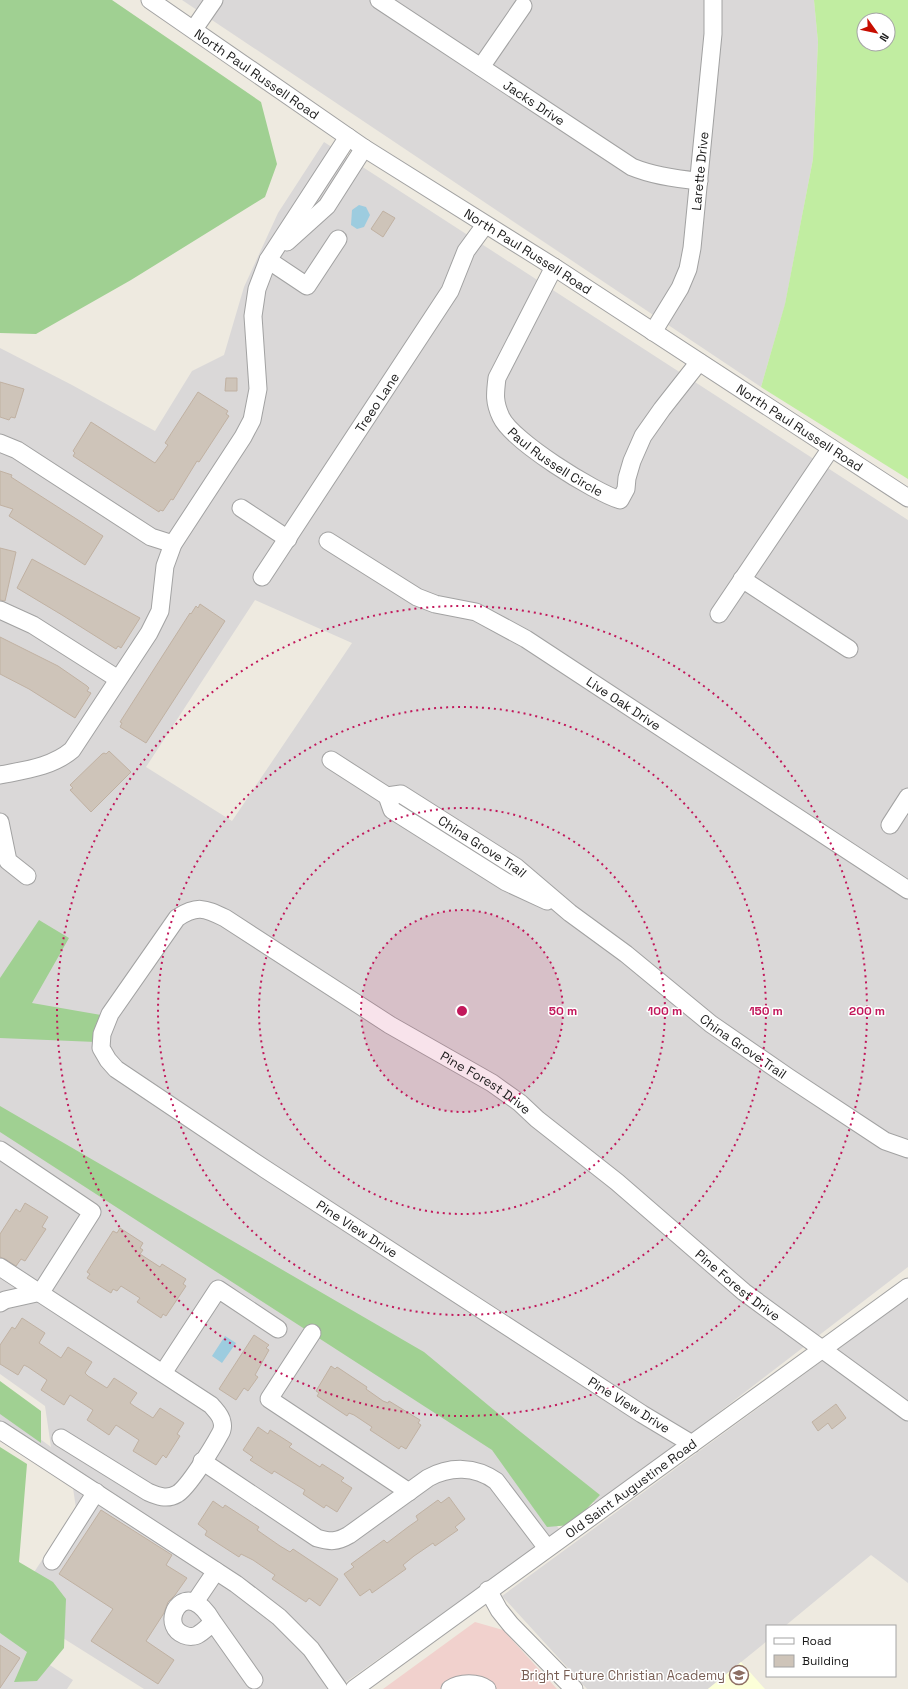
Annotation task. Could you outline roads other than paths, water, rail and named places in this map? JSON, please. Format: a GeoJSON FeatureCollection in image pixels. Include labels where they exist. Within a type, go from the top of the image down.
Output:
{"type":"FeatureCollection","features":[{"type":"Feature","properties":{"kind":"street","name":"North Paul Russell Road"},"geometry":{"type":"LineString","coordinates":[[150,0],[364,148],[554,267],[908,498]]}},
{"type":"Feature","properties":{"kind":"street"},"geometry":{"type":"LineString","coordinates":[[194,29],[214,0]]}},
{"type":"Feature","properties":{"kind":"street","name":"Jacks Drive"},"geometry":{"type":"LineString","coordinates":[[379,0],[632,167],[649,174],[675,179],[699,181]]}},
{"type":"Feature","properties":{"kind":"street","name":"Larette Drive"},"geometry":{"type":"LineString","coordinates":[[653,332],[680,288],[688,269],[692,248],[713,34],[713,0]]}},
{"type":"Feature","properties":{"kind":"street"},"geometry":{"type":"LineString","coordinates":[[481,67],[523,6]]}},
{"type":"Feature","properties":{"kind":"street"},"geometry":{"type":"LineString","coordinates":[[0,775],[42,766],[64,757],[72,750],[149,633],[160,611],[166,566],[173,544],[243,437],[252,420],[258,389],[253,316],[257,289],[268,260],[311,210],[348,137]]}},
{"type":"Feature","properties":{"kind":"street"},"geometry":{"type":"LineString","coordinates":[[311,210],[326,206],[364,148]]}},
{"type":"Feature","properties":{"kind":"street","name":"Treeo Lane"},"geometry":{"type":"LineString","coordinates":[[262,577],[450,291],[466,251],[485,225]]}},
{"type":"Feature","properties":{"kind":"street"},"geometry":{"type":"LineString","coordinates":[[268,260],[307,286],[338,239]]}},
{"type":"Feature","properties":{"kind":"street","name":"Paul Russell Circle"},"geometry":{"type":"LineString","coordinates":[[554,267],[497,378],[494,396],[501,418],[515,435],[576,479],[607,496],[620,500],[626,489],[627,478],[632,461],[643,436],[670,398],[699,362]]}},
{"type":"Feature","properties":{"kind":"street"},"geometry":{"type":"LineString","coordinates":[[0,443],[17,450],[152,536],[173,544]]}},
{"type":"Feature","properties":{"kind":"street"},"geometry":{"type":"LineString","coordinates":[[719,614],[831,448]]}},
{"type":"Feature","properties":{"kind":"street"},"geometry":{"type":"LineString","coordinates":[[241,508],[288,539]]}},
{"type":"Feature","properties":{"kind":"street","name":"Live Oak Drive"},"geometry":{"type":"LineString","coordinates":[[328,541],[418,597],[435,604],[476,612],[526,639],[908,890]]}},
{"type":"Feature","properties":{"kind":"street"},"geometry":{"type":"LineString","coordinates":[[742,579],[849,649]]}},
{"type":"Feature","properties":{"kind":"street"},"geometry":{"type":"LineString","coordinates":[[0,610],[33,626],[118,680]]}},
{"type":"Feature","properties":{"kind":"street","name":"China Grove Trail"},"geometry":{"type":"LineString","coordinates":[[330,760],[387,796],[402,794],[516,867],[570,913],[626,954],[718,1028],[788,1077],[885,1141],[908,1149]]}},
{"type":"Feature","properties":{"kind":"street"},"geometry":{"type":"LineString","coordinates":[[890,825],[908,797]]}},
{"type":"Feature","properties":{"kind":"street"},"geometry":{"type":"LineString","coordinates":[[0,822],[8,861],[27,876]]}},
{"type":"Feature","properties":{"kind":"street","name":"Pine Forest Drive"},"geometry":{"type":"LineString","coordinates":[[136,975],[177,918],[189,910],[196,909],[211,911],[225,918],[390,1025],[492,1083],[520,1103],[537,1119],[617,1182],[744,1292],[908,1412]]}},
{"type":"Feature","properties":{"kind":"street","name":"Pine View Drive"},"geometry":{"type":"LineString","coordinates":[[136,975],[110,1014],[102,1034],[101,1048],[108,1060],[116,1068],[298,1190],[642,1414],[692,1444]]}},
{"type":"Feature","properties":{"kind":"street"},"geometry":{"type":"LineString","coordinates":[[0,1150],[92,1212],[41,1292],[5,1300],[0,1303]]}},
{"type":"Feature","properties":{"kind":"street"},"geometry":{"type":"LineString","coordinates":[[0,1266],[211,1404],[219,1414],[222,1421],[221,1433],[185,1487],[177,1494],[168,1497],[160,1497],[148,1492],[61,1438]]}},
{"type":"Feature","properties":{"kind":"street","name":"Old Saint Augustine Road"},"geometry":{"type":"LineString","coordinates":[[354,1689],[488,1590],[908,1287]]}},
{"type":"Feature","properties":{"kind":"street"},"geometry":{"type":"LineString","coordinates":[[163,1373],[218,1289],[278,1329]]}},
{"type":"Feature","properties":{"kind":"street"},"geometry":{"type":"LineString","coordinates":[[312,1333],[269,1399],[409,1492]]}},
{"type":"Feature","properties":{"kind":"street"},"geometry":{"type":"LineString","coordinates":[[0,1430],[236,1584],[279,1617],[311,1649],[339,1689]]}},
{"type":"Feature","properties":{"kind":"street"},"geometry":{"type":"LineString","coordinates":[[202,1461],[317,1538],[328,1542],[340,1541],[428,1478],[441,1471],[475,1470],[486,1474],[496,1481],[547,1548]]}},
{"type":"Feature","properties":{"kind":"street"},"geometry":{"type":"LineString","coordinates":[[52,1561],[96,1492]]}},
{"type":"Feature","properties":{"kind":"street"},"geometry":{"type":"LineString","coordinates":[[195,1602],[216,1571]]}},
{"type":"Feature","properties":{"kind":"street"},"geometry":{"type":"LineString","coordinates":[[488,1590],[499,1610],[511,1626],[574,1689]]}},
{"type":"Feature","properties":{"kind":"street"},"geometry":{"type":"LineString","coordinates":[[213,1622],[200,1634],[194,1636],[182,1635],[176,1630],[172,1619],[176,1608],[186,1601],[195,1602],[207,1612],[254,1680]]}},
{"type":"Feature","properties":{"kind":"street"},"geometry":{"type":"LineString","coordinates":[[450,1689],[454,1686],[469,1684],[484,1686],[488,1689]]}},
{"type":"Feature","properties":{"kind":"water"},"geometry":{"type":"Polygon","coordinates":[[[359,205],[366,207],[370,215],[364,227],[357,229],[351,225],[352,210],[359,205]]]}},
{"type":"Feature","properties":{"kind":"water"},"geometry":{"type":"Polygon","coordinates":[[[225,1336],[236,1343],[222,1363],[212,1356],[225,1336]]]}},
{"type":"Feature","properties":{"kind":"place","name":"Bright Future Christian Academy"},"geometry":{"type":"Point","coordinates":[739,1675]}}]}
